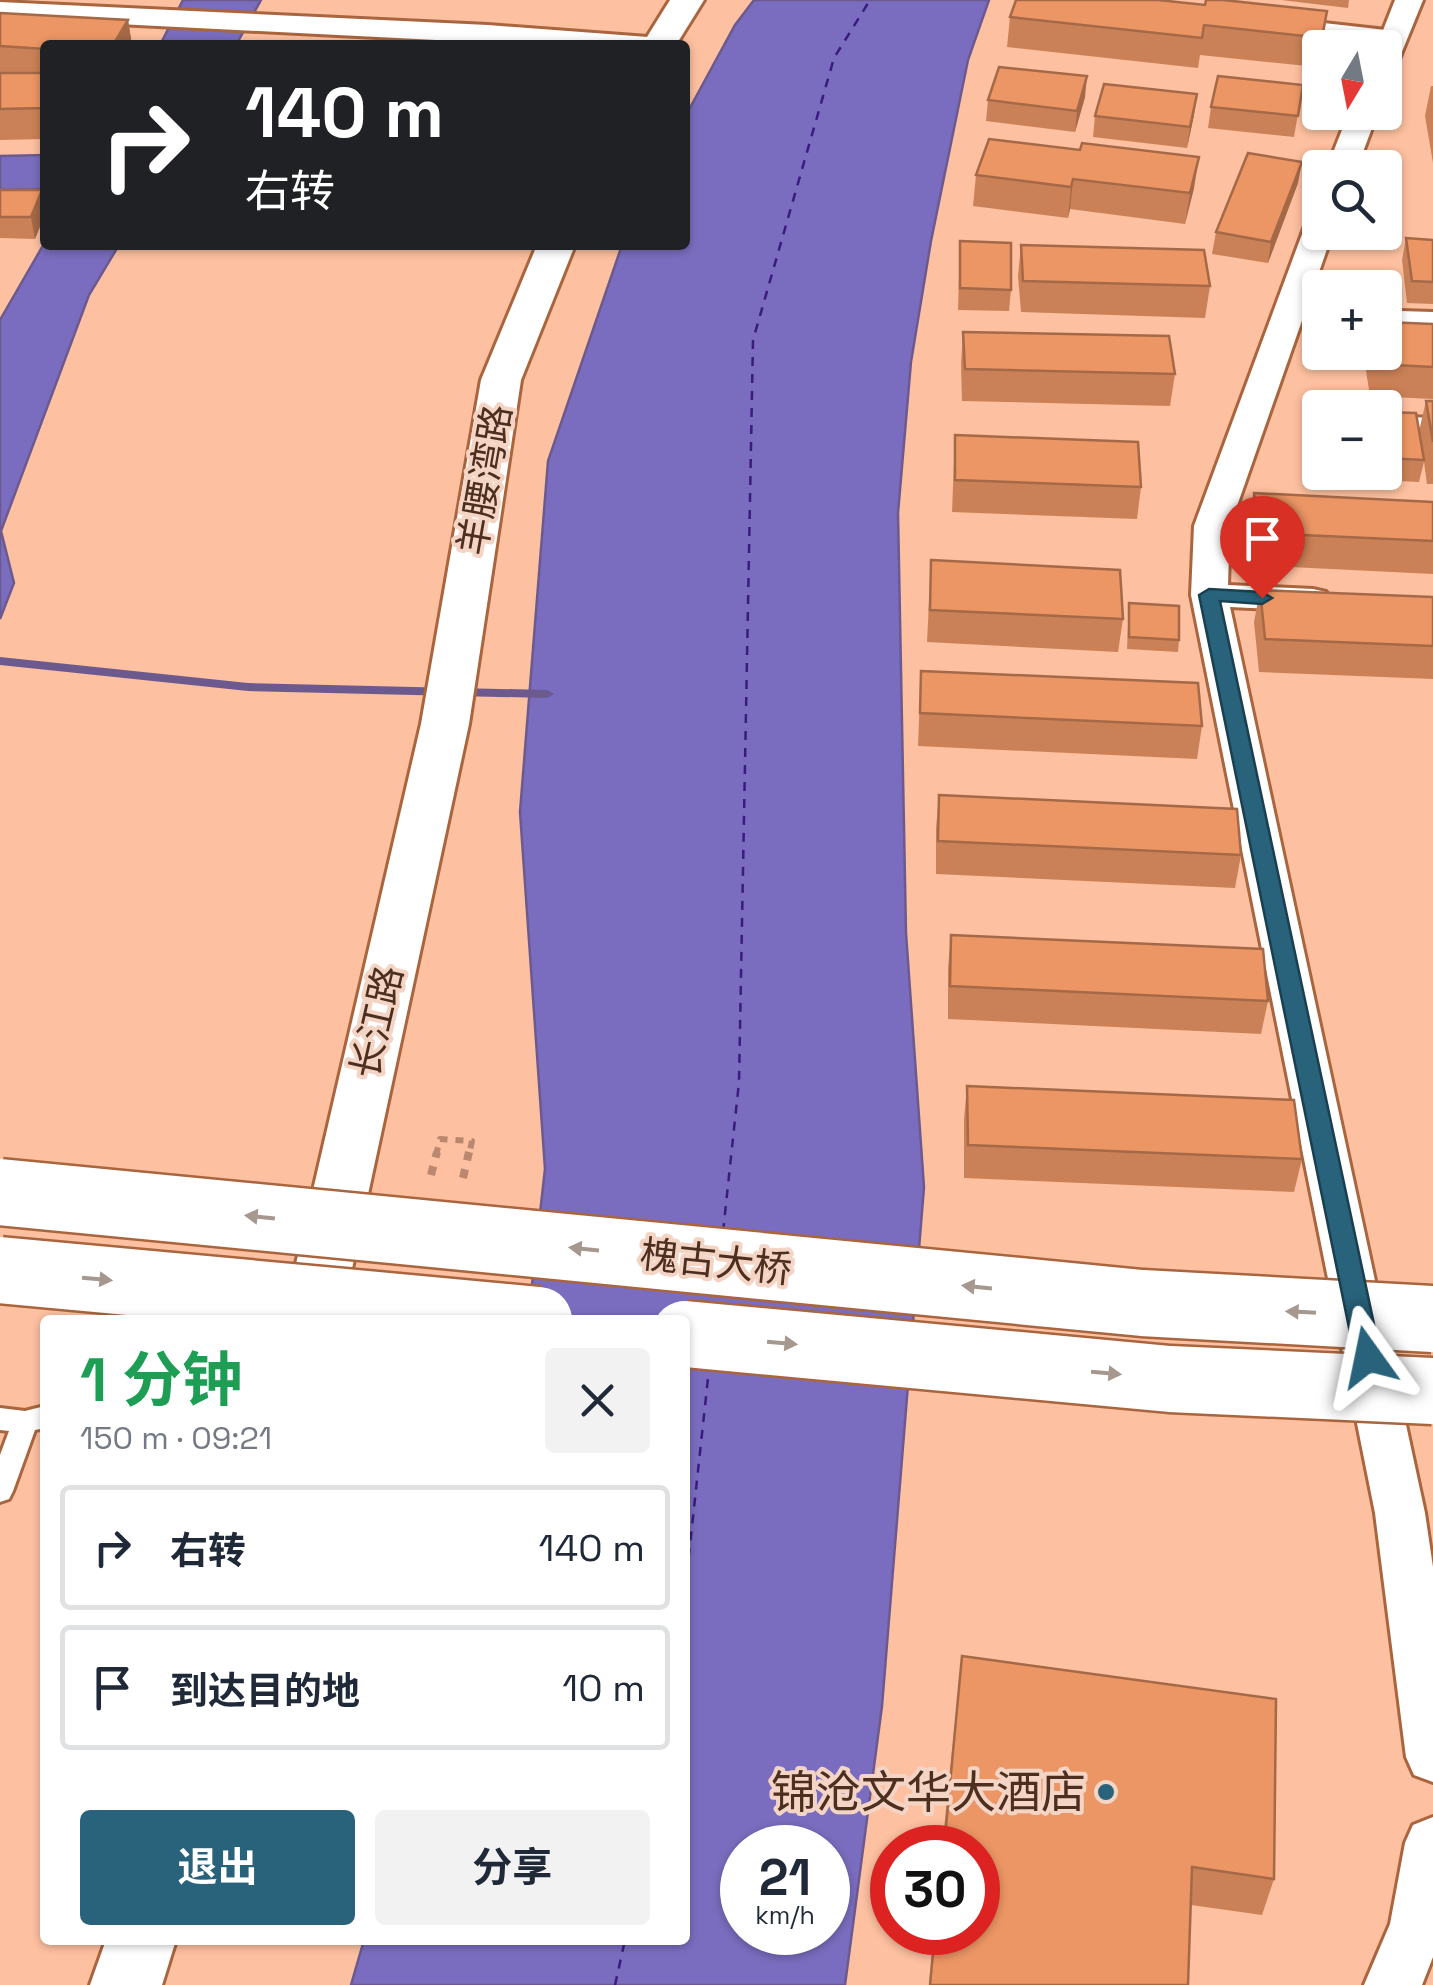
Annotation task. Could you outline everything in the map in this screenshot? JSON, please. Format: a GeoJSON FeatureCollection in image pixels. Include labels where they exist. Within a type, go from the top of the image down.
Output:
{"type":"FeatureCollection","features":[{"type":"Feature","properties":{"kind":"main road","name":"槐古大桥"},"geometry":{"type":"LineString","coordinates":[[0,1192],[1142,1303],[1433,1319]]}},
{"type":"Feature","properties":{"kind":"main road"},"geometry":{"type":"LineString","coordinates":[[0,1270],[485,1315]]}},
{"type":"Feature","properties":{"kind":"main road","name":"槐古大桥"},"geometry":{"type":"LineString","coordinates":[[690,1334],[1170,1379],[1433,1390]]}},
{"type":"Feature","properties":{"kind":"street"},"geometry":{"type":"LineString","coordinates":[[663,40],[687,0]]}},
{"type":"Feature","properties":{"kind":"street"},"geometry":{"type":"LineString","coordinates":[[1397,30],[1409,0]]}},
{"type":"Feature","properties":{"kind":"street"},"geometry":{"type":"LineString","coordinates":[[0,10],[562,40]]}},
{"type":"Feature","properties":{"kind":"street","name":"羊腰湾路"},"geometry":{"type":"LineString","coordinates":[[445,724],[502,380],[554,250]]}},
{"type":"Feature","properties":{"kind":"street"},"geometry":{"type":"LineString","coordinates":[[1311,250],[1212,526],[1209,595],[1416,1515],[1433,1758]]}},
{"type":"Feature","properties":{"kind":"street"},"geometry":{"type":"LineString","coordinates":[[1209,595],[1340,601]]}},
{"type":"Feature","properties":{"kind":"street","name":"长江路"},"geometry":{"type":"LineString","coordinates":[[313,1315],[445,724]]}},
{"type":"Feature","properties":{"kind":"street"},"geometry":{"type":"LineString","coordinates":[[1393,1985],[1418,1924],[1433,1843]]}},
{"type":"Feature","properties":{"kind":"street"},"geometry":{"type":"LineString","coordinates":[[126,1985],[139,1945]]}},
{"type":"Feature","properties":{"kind":"lane"},"geometry":{"type":"LineString","coordinates":[[1279,22],[1315,30]]}},
{"type":"Feature","properties":{"kind":"lane"},"geometry":{"type":"LineString","coordinates":[[1402,422],[1433,423]]}},
{"type":"Feature","properties":{"kind":"lane"},"geometry":{"type":"LineString","coordinates":[[0,1492],[23,1419]]}},
{"type":"Feature","properties":{"kind":"shaded area"},"geometry":{"type":"Polygon","coordinates":[[[183,0],[261,0],[239,40],[163,40],[183,0]]]}},
{"type":"Feature","properties":{"kind":"shaded area"},"geometry":{"type":"Polygon","coordinates":[[[754,0],[989,0],[968,60],[931,241],[911,362],[898,513],[906,933],[924,1187],[882,1706],[850,1947],[850,1825],[720,1825],[720,1955],[849,1955],[845,1985],[351,1985],[363,1945],[690,1945],[690,1315],[529,1315],[545,1169],[520,812],[548,461],[620,250],[690,250],[690,108],[735,25],[754,0]]]}},
{"type":"Feature","properties":{"kind":"shaded area"},"geometry":{"type":"Polygon","coordinates":[[[40,155],[40,189],[0,190],[0,156],[40,155]]]}},
{"type":"Feature","properties":{"kind":"shaded area"},"geometry":{"type":"Polygon","coordinates":[[[40,250],[116,250],[89,295],[1,531],[14,583],[0,619],[0,320],[40,250]]]}},
{"type":"Feature","properties":{"kind":"building"},"geometry":{"type":"Polygon","coordinates":[[[1016,0],[1158,0],[1205,5],[1206,0],[1223,0],[1327,11],[1323,30],[1302,30],[1302,36],[1204,25],[1202,38],[1010,17],[1016,0]]]}},
{"type":"Feature","properties":{"kind":"building"},"geometry":{"type":"Polygon","coordinates":[[[0,13],[128,20],[116,40],[40,40],[40,49],[0,46],[0,13]]]}},
{"type":"Feature","properties":{"kind":"building"},"geometry":{"type":"Polygon","coordinates":[[[999,67],[1087,76],[1077,111],[988,100],[999,67]]]}},
{"type":"Feature","properties":{"kind":"building"},"geometry":{"type":"Polygon","coordinates":[[[0,73],[40,73],[40,108],[0,109],[0,73]]]}},
{"type":"Feature","properties":{"kind":"building"},"geometry":{"type":"Polygon","coordinates":[[[1218,76],[1302,85],[1298,116],[1211,107],[1218,76]]]}},
{"type":"Feature","properties":{"kind":"building"},"geometry":{"type":"Polygon","coordinates":[[[1104,84],[1197,94],[1190,127],[1095,116],[1104,84]]]}},
{"type":"Feature","properties":{"kind":"building"},"geometry":{"type":"Polygon","coordinates":[[[989,139],[1080,150],[1082,143],[1199,157],[1190,193],[1073,179],[1071,187],[976,175],[989,139]]]}},
{"type":"Feature","properties":{"kind":"building"},"geometry":{"type":"Polygon","coordinates":[[[1248,153],[1302,162],[1271,242],[1216,232],[1248,153]]]}},
{"type":"Feature","properties":{"kind":"building"},"geometry":{"type":"Polygon","coordinates":[[[0,190],[40,190],[31,217],[0,217],[0,190]]]}},
{"type":"Feature","properties":{"kind":"building"},"geometry":{"type":"Polygon","coordinates":[[[1406,238],[1433,240],[1433,282],[1412,281],[1406,238]]]}},
{"type":"Feature","properties":{"kind":"building"},"geometry":{"type":"Polygon","coordinates":[[[960,241],[1011,243],[1011,290],[960,288],[960,241]]]}},
{"type":"Feature","properties":{"kind":"building"},"geometry":{"type":"Polygon","coordinates":[[[1021,245],[1204,250],[1210,286],[1023,281],[1021,245]]]}},
{"type":"Feature","properties":{"kind":"building"},"geometry":{"type":"Polygon","coordinates":[[[1402,323],[1433,324],[1433,367],[1402,365],[1402,323]]]}},
{"type":"Feature","properties":{"kind":"building"},"geometry":{"type":"Polygon","coordinates":[[[963,332],[1169,336],[1175,374],[965,369],[963,332]]]}},
{"type":"Feature","properties":{"kind":"building"},"geometry":{"type":"Polygon","coordinates":[[[1426,401],[1433,401],[1433,442],[1426,401]]]}},
{"type":"Feature","properties":{"kind":"building"},"geometry":{"type":"Polygon","coordinates":[[[1402,413],[1416,413],[1424,460],[1402,459],[1402,413]]]}},
{"type":"Feature","properties":{"kind":"building"},"geometry":{"type":"Polygon","coordinates":[[[955,435],[1138,442],[1141,487],[955,480],[955,435]]]}},
{"type":"Feature","properties":{"kind":"building"},"geometry":{"type":"Polygon","coordinates":[[[1254,493],[1433,502],[1433,541],[1258,533],[1254,493]]]}},
{"type":"Feature","properties":{"kind":"building"},"geometry":{"type":"Polygon","coordinates":[[[931,560],[1120,570],[1123,619],[930,610],[931,560]]]}},
{"type":"Feature","properties":{"kind":"building"},"geometry":{"type":"Polygon","coordinates":[[[1260,590],[1433,597],[1433,646],[1265,639],[1260,590]]]}},
{"type":"Feature","properties":{"kind":"building"},"geometry":{"type":"Polygon","coordinates":[[[1129,603],[1179,606],[1179,640],[1129,637],[1129,603]]]}},
{"type":"Feature","properties":{"kind":"building"},"geometry":{"type":"Polygon","coordinates":[[[921,671],[1198,683],[1202,726],[920,713],[921,671]]]}},
{"type":"Feature","properties":{"kind":"building"},"geometry":{"type":"Polygon","coordinates":[[[939,795],[1237,809],[1241,855],[938,841],[939,795]]]}},
{"type":"Feature","properties":{"kind":"building"},"geometry":{"type":"Polygon","coordinates":[[[951,935],[1263,949],[1268,1001],[950,986],[951,935]]]}},
{"type":"Feature","properties":{"kind":"building"},"geometry":{"type":"Polygon","coordinates":[[[967,1086],[1294,1100],[1302,1159],[968,1145],[967,1086]]]}},
{"type":"Feature","properties":{"kind":"building","name":"锦沧文华大酒店"},"geometry":{"type":"Polygon","coordinates":[[[962,1656],[1276,1699],[1274,1879],[1192,1867],[1188,1985],[930,1985],[933,1955],[1000,1955],[1000,1825],[946,1825],[962,1656]]]}},
{"type":"Feature","properties":{"kind":"waterway"},"geometry":{"type":"LineString","coordinates":[[0,661],[248,687],[547,694]]}},
{"type":"Feature","properties":{"kind":"ferry route"},"geometry":{"type":"LineString","coordinates":[[723,1232],[739,1082],[753,340],[834,58],[870,0]]}},
{"type":"Feature","properties":{"kind":"ferry route"},"geometry":{"type":"LineString","coordinates":[[690,1545],[709,1369]]}},
{"type":"Feature","properties":{"kind":"ferry route"},"geometry":{"type":"LineString","coordinates":[[615,1985],[624,1945]]}},
{"type":"Feature","properties":{"kind":"place","name":"锦沧文华大酒店"},"geometry":{"type":"Point","coordinates":[1106,1792]}},
{"type":"Feature","properties":{"kind":"route"},"geometry":{"type":"LineString","coordinates":[[1262,598],[1209,595],[1368,1357]]}}]}
